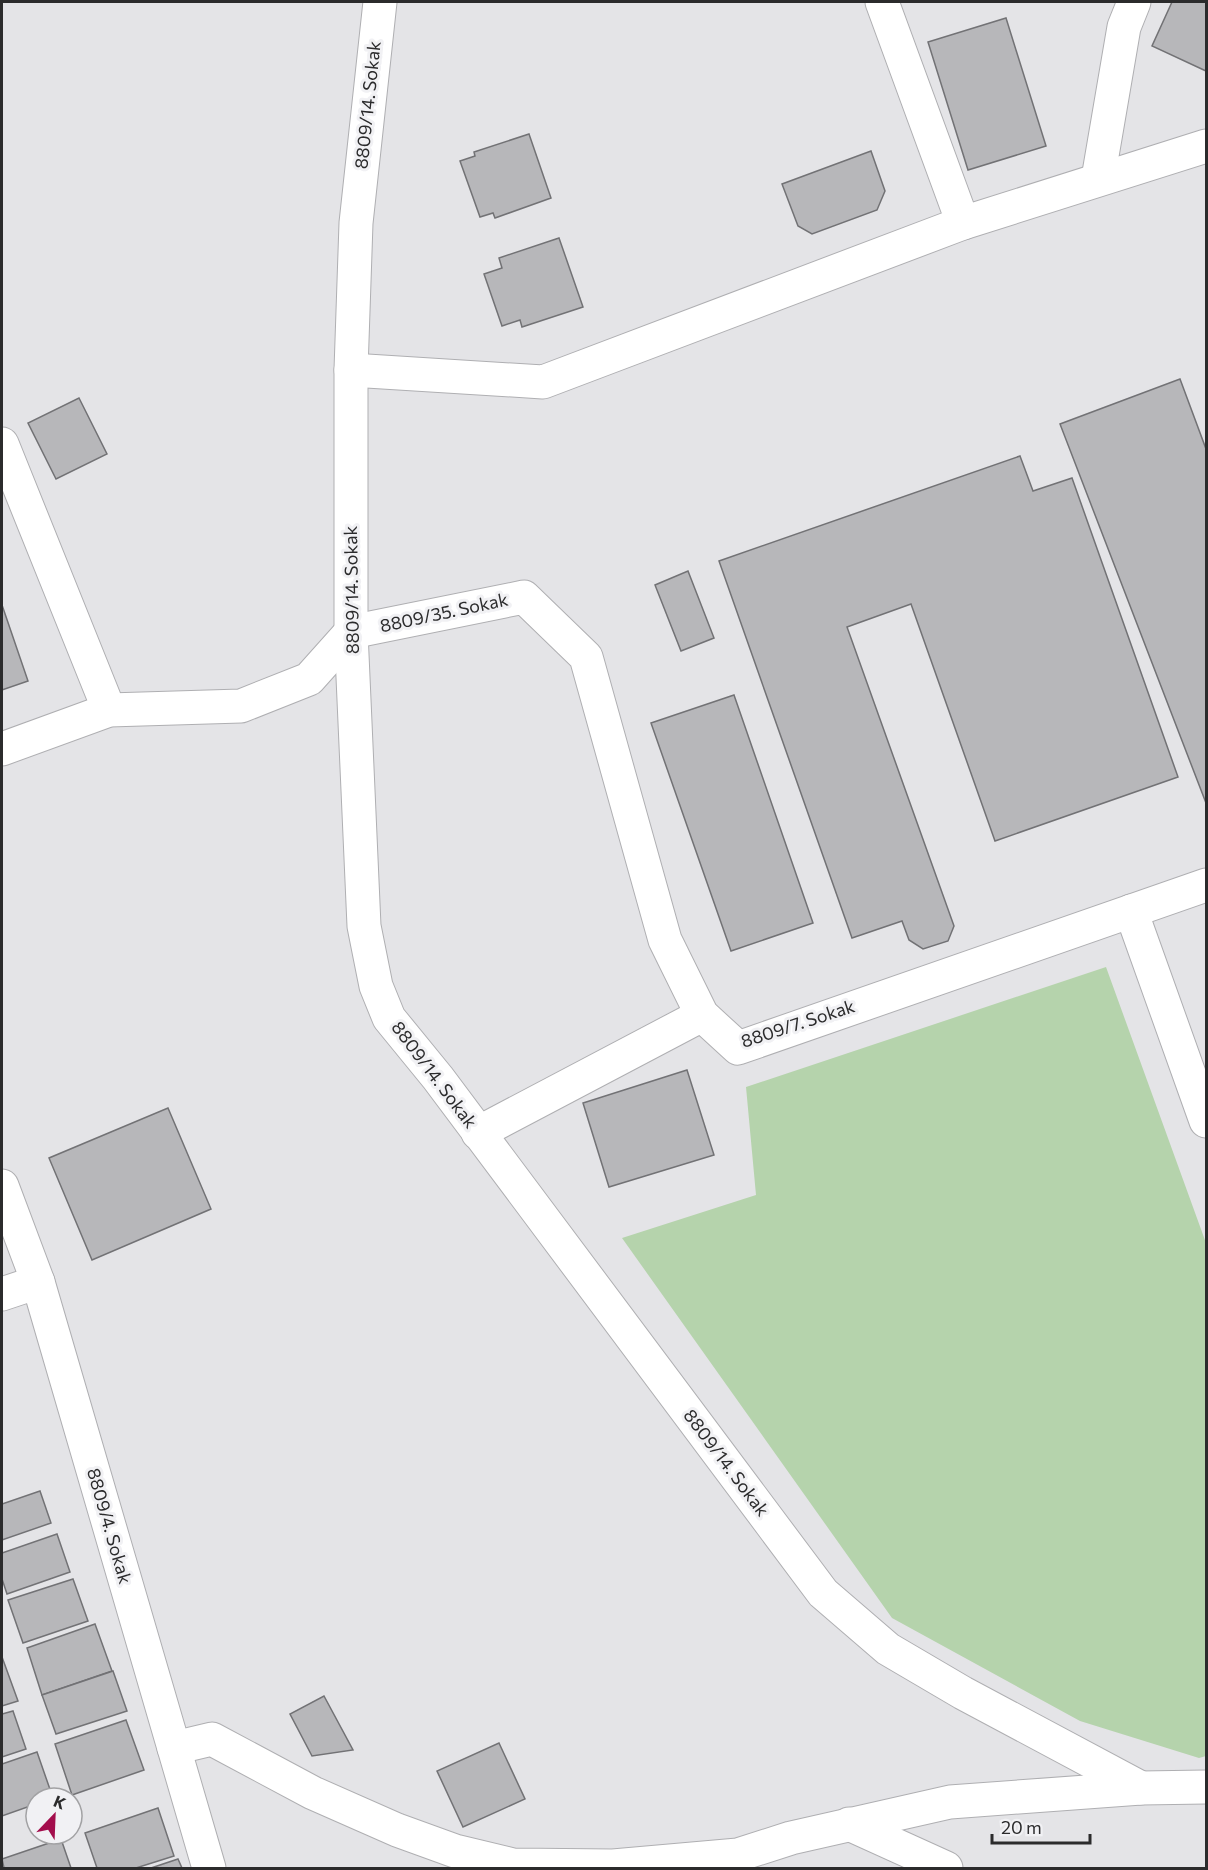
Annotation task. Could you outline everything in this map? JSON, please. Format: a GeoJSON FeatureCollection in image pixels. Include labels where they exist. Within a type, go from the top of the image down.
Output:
{"type":"FeatureCollection","features":[{"type":"Feature","properties":{"kind":"street","name":"8809/14. Sokak"},"geometry":{"type":"LineString","coordinates":[[380,2],[356,223],[351,370],[351,632],[364,926],[376,986],[390,1018],[438,1078],[823,1593],[888,1649],[963,1693],[1141,1788]]}},
{"type":"Feature","properties":{"kind":"street"},"geometry":{"type":"LineString","coordinates":[[882,2],[963,223]]}},
{"type":"Feature","properties":{"kind":"street"},"geometry":{"type":"LineString","coordinates":[[1098,180],[1124,27],[1134,2]]}},
{"type":"Feature","properties":{"kind":"street"},"geometry":{"type":"LineString","coordinates":[[351,370],[543,382],[963,223],[1206,146]]}},
{"type":"Feature","properties":{"kind":"street"},"geometry":{"type":"LineString","coordinates":[[2,444],[109,710]]}},
{"type":"Feature","properties":{"kind":"street","name":"8809/35. Sokak"},"geometry":{"type":"LineString","coordinates":[[351,632],[524,597]]}},
{"type":"Feature","properties":{"kind":"street","name":"8809/7. Sokak"},"geometry":{"type":"LineString","coordinates":[[524,597],[586,657],[665,940],[702,1015],[738,1048],[1206,885]]}},
{"type":"Feature","properties":{"kind":"street"},"geometry":{"type":"LineString","coordinates":[[2,749],[109,710],[241,706],[309,679],[351,632]]}},
{"type":"Feature","properties":{"kind":"street"},"geometry":{"type":"LineString","coordinates":[[1131,911],[1206,1121]]}},
{"type":"Feature","properties":{"kind":"street"},"geometry":{"type":"LineString","coordinates":[[478,1133],[702,1015]]}},
{"type":"Feature","properties":{"kind":"street","name":"8809/4. Sokak"},"geometry":{"type":"LineString","coordinates":[[2,1186],[38,1282],[209,1869]]}},
{"type":"Feature","properties":{"kind":"street"},"geometry":{"type":"LineString","coordinates":[[2,1294],[38,1282]]}},
{"type":"Feature","properties":{"kind":"street"},"geometry":{"type":"LineString","coordinates":[[174,1748],[212,1739],[313,1793],[397,1830],[456,1851],[513,1865],[613,1866],[738,1855],[791,1838],[950,1802],[1141,1788],[1206,1787]]}},
{"type":"Feature","properties":{"kind":"street"},"geometry":{"type":"LineString","coordinates":[[849,1824],[946,1869]]}},
{"type":"Feature","properties":{"kind":"green space"},"geometry":{"type":"Polygon","coordinates":[[[1106,967],[1206,1243],[1206,1756],[1199,1758],[1080,1721],[892,1618],[622,1238],[756,1195],[746,1087],[1106,967]]]}},
{"type":"Feature","properties":{"kind":"building"},"geometry":{"type":"Polygon","coordinates":[[[1172,2],[1206,2],[1206,71],[1152,46],[1172,2]]]}},
{"type":"Feature","properties":{"kind":"building"},"geometry":{"type":"Polygon","coordinates":[[[1006,18],[1046,146],[968,170],[928,42],[1006,18]]]}},
{"type":"Feature","properties":{"kind":"building"},"geometry":{"type":"Polygon","coordinates":[[[529,134],[551,198],[495,218],[493,213],[480,217],[460,161],[475,156],[474,152],[529,134]]]}},
{"type":"Feature","properties":{"kind":"building"},"geometry":{"type":"Polygon","coordinates":[[[871,151],[885,191],[877,210],[812,234],[798,226],[782,184],[871,151]]]}},
{"type":"Feature","properties":{"kind":"building"},"geometry":{"type":"Polygon","coordinates":[[[559,238],[583,307],[522,327],[520,320],[502,326],[484,274],[502,268],[499,258],[559,238]]]}},
{"type":"Feature","properties":{"kind":"building"},"geometry":{"type":"Polygon","coordinates":[[[1180,379],[1206,449],[1206,803],[1060,424],[1180,379]]]}},
{"type":"Feature","properties":{"kind":"building"},"geometry":{"type":"Polygon","coordinates":[[[79,398],[107,454],[56,479],[28,423],[79,398]]]}},
{"type":"Feature","properties":{"kind":"building"},"geometry":{"type":"Polygon","coordinates":[[[1020,456],[1033,491],[1072,478],[1178,777],[995,841],[911,604],[847,627],[954,926],[948,941],[923,949],[909,940],[902,921],[852,938],[719,561],[1020,456]]]}},
{"type":"Feature","properties":{"kind":"building"},"geometry":{"type":"Polygon","coordinates":[[[688,571],[714,638],[681,651],[655,585],[688,571]]]}},
{"type":"Feature","properties":{"kind":"building"},"geometry":{"type":"Polygon","coordinates":[[[2,605],[28,681],[2,690],[2,605]]]}},
{"type":"Feature","properties":{"kind":"building"},"geometry":{"type":"Polygon","coordinates":[[[734,695],[813,923],[731,951],[651,723],[734,695]]]}},
{"type":"Feature","properties":{"kind":"building"},"geometry":{"type":"Polygon","coordinates":[[[687,1070],[714,1155],[609,1187],[583,1103],[687,1070]]]}},
{"type":"Feature","properties":{"kind":"building"},"geometry":{"type":"Polygon","coordinates":[[[168,1108],[211,1209],[92,1260],[49,1158],[168,1108]]]}},
{"type":"Feature","properties":{"kind":"building"},"geometry":{"type":"Polygon","coordinates":[[[40,1491],[51,1523],[2,1540],[2,1504],[40,1491]]]}},
{"type":"Feature","properties":{"kind":"building"},"geometry":{"type":"Polygon","coordinates":[[[57,1534],[70,1572],[7,1594],[2,1579],[2,1553],[57,1534]]]}},
{"type":"Feature","properties":{"kind":"building"},"geometry":{"type":"Polygon","coordinates":[[[73,1579],[88,1621],[23,1643],[8,1600],[73,1579]]]}},
{"type":"Feature","properties":{"kind":"building"},"geometry":{"type":"Polygon","coordinates":[[[95,1624],[112,1671],[42,1695],[27,1648],[95,1624]]]}},
{"type":"Feature","properties":{"kind":"building"},"geometry":{"type":"Polygon","coordinates":[[[2,1657],[18,1701],[2,1706],[2,1657]]]}},
{"type":"Feature","properties":{"kind":"building"},"geometry":{"type":"Polygon","coordinates":[[[113,1671],[127,1711],[56,1734],[42,1695],[113,1671]]]}},
{"type":"Feature","properties":{"kind":"building"},"geometry":{"type":"Polygon","coordinates":[[[324,1696],[353,1750],[312,1756],[290,1714],[324,1696]]]}},
{"type":"Feature","properties":{"kind":"building"},"geometry":{"type":"Polygon","coordinates":[[[13,1711],[26,1749],[2,1757],[2,1714],[13,1711]]]}},
{"type":"Feature","properties":{"kind":"building"},"geometry":{"type":"Polygon","coordinates":[[[126,1720],[144,1770],[84,1791],[84,1786],[69,1786],[55,1744],[126,1720]]]}},
{"type":"Feature","properties":{"kind":"building"},"geometry":{"type":"Polygon","coordinates":[[[499,1743],[525,1799],[463,1827],[437,1771],[499,1743]]]}},
{"type":"Feature","properties":{"kind":"building"},"geometry":{"type":"Polygon","coordinates":[[[37,1752],[49,1786],[24,1786],[24,1808],[2,1816],[2,1764],[37,1752]]]}},
{"type":"Feature","properties":{"kind":"building"},"geometry":{"type":"Polygon","coordinates":[[[158,1808],[174,1856],[136,1868],[97,1868],[85,1833],[158,1808]]]}},
{"type":"Feature","properties":{"kind":"building"},"geometry":{"type":"Polygon","coordinates":[[[40,1846],[63,1846],[71,1868],[4,1868],[2,1859],[40,1846]]]}},
{"type":"Feature","properties":{"kind":"building"},"geometry":{"type":"Polygon","coordinates":[[[178,1859],[182,1868],[151,1868],[178,1859]]]}}]}
